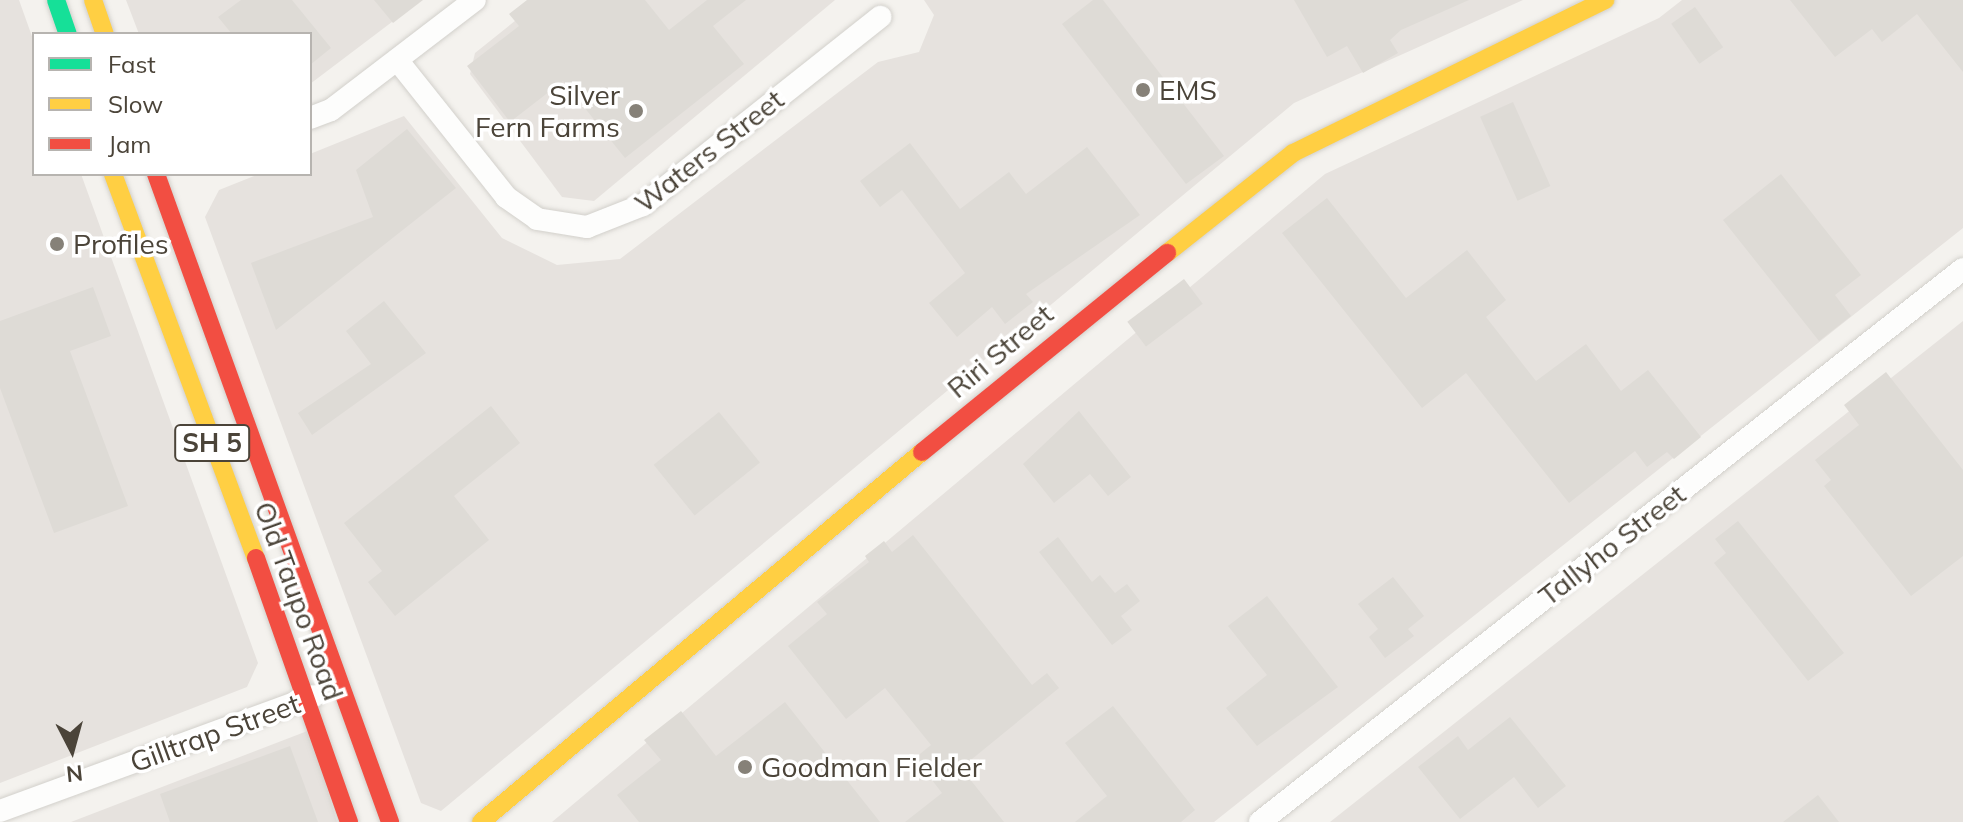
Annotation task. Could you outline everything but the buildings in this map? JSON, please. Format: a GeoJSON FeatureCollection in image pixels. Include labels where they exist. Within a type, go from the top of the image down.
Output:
{"type":"FeatureCollection","features":[{"type":"Feature","properties":{"kind":"main road"},"geometry":{"type":"LineString","coordinates":[[56,0],[67,32]]}},
{"type":"Feature","properties":{"kind":"main road"},"geometry":{"type":"LineString","coordinates":[[93,0],[104,32]]}},
{"type":"Feature","properties":{"kind":"main road","name":"Riri Street"},"geometry":{"type":"LineString","coordinates":[[481,822],[1066,332],[1293,153],[1606,0]]}},
{"type":"Feature","properties":{"kind":"main road","name":"Old Taupo Road"},"geometry":{"type":"LineString","coordinates":[[158,176],[390,822]]}},
{"type":"Feature","properties":{"kind":"main road","name":"Old Taupo Road"},"geometry":{"type":"LineString","coordinates":[[116,180],[349,822]]}},
{"type":"Feature","properties":{"kind":"street"},"geometry":{"type":"LineString","coordinates":[[312,117],[398,61],[475,0]]}},
{"type":"Feature","properties":{"kind":"street","name":"Waters Street"},"geometry":{"type":"LineString","coordinates":[[398,61],[506,197],[537,219],[587,227],[643,205],[880,17]]}},
{"type":"Feature","properties":{"kind":"street"},"geometry":{"type":"LineString","coordinates":[[116,180],[150,176]]}},
{"type":"Feature","properties":{"kind":"street","name":"Tallyho Street"},"geometry":{"type":"LineString","coordinates":[[1260,822],[1963,269]]}},
{"type":"Feature","properties":{"kind":"street","name":"Gilltrap Street"},"geometry":{"type":"LineString","coordinates":[[0,811],[340,687]]}},
{"type":"Feature","properties":{"kind":"shaded area"},"geometry":{"type":"Polygon","coordinates":[[[0,0],[19,0],[32,36],[32,176],[82,176],[258,663],[247,687],[0,783],[0,0]]]}},
{"type":"Feature","properties":{"kind":"shaded area"},"geometry":{"type":"Polygon","coordinates":[[[126,0],[421,0],[312,82],[312,32],[138,32],[126,0]]]}},
{"type":"Feature","properties":{"kind":"shaded area"},"geometry":{"type":"Polygon","coordinates":[[[541,0],[835,0],[594,201],[562,197],[470,74],[475,53],[541,0]]]}},
{"type":"Feature","properties":{"kind":"shaded area"},"geometry":{"type":"Polygon","coordinates":[[[924,0],[1523,0],[1294,103],[441,811],[421,803],[205,217],[219,190],[254,176],[312,176],[312,153],[404,116],[502,238],[557,265],[620,259],[878,62],[919,52],[934,15],[924,0]]]}},
{"type":"Feature","properties":{"kind":"shaded area"},"geometry":{"type":"Polygon","coordinates":[[[1682,0],[1963,0],[1963,228],[1214,822],[552,822],[1325,174],[1659,18],[1682,0]]]}},
{"type":"Feature","properties":{"kind":"shaded area"},"geometry":{"type":"Polygon","coordinates":[[[1963,321],[1963,822],[1330,822],[1963,321]]]}},
{"type":"Feature","properties":{"kind":"shaded area"},"geometry":{"type":"Polygon","coordinates":[[[310,730],[337,822],[71,822],[310,730]]]}},
{"type":"Feature","properties":{"kind":"traffic: fast"},"geometry":{"type":"LineString","coordinates":[[56,0],[67,32]]}},
{"type":"Feature","properties":{"kind":"traffic: slow"},"geometry":{"type":"LineString","coordinates":[[93,0],[104,32]]}},
{"type":"Feature","properties":{"kind":"traffic: slow"},"geometry":{"type":"LineString","coordinates":[[1167,253],[1293,153],[1606,0]]}},
{"type":"Feature","properties":{"kind":"traffic: slow"},"geometry":{"type":"LineString","coordinates":[[114,176],[256,558]]}},
{"type":"Feature","properties":{"kind":"traffic: slow"},"geometry":{"type":"LineString","coordinates":[[481,822],[922,452]]}},
{"type":"Feature","properties":{"kind":"traffic: jam"},"geometry":{"type":"LineString","coordinates":[[157,176],[390,822]]}},
{"type":"Feature","properties":{"kind":"traffic: jam"},"geometry":{"type":"LineString","coordinates":[[922,452],[1167,253]]}},
{"type":"Feature","properties":{"kind":"traffic: jam"},"geometry":{"type":"LineString","coordinates":[[256,558],[349,822]]}},
{"type":"Feature","properties":{"kind":"place","name":"EMS"},"geometry":{"type":"Point","coordinates":[1143,90]}},
{"type":"Feature","properties":{"kind":"place","name":"Silver Fern Farms"},"geometry":{"type":"Point","coordinates":[636,111]}},
{"type":"Feature","properties":{"kind":"place","name":"Profiles"},"geometry":{"type":"Point","coordinates":[57,244]}},
{"type":"Feature","properties":{"kind":"place","name":"Goodman Fielder"},"geometry":{"type":"Point","coordinates":[745,767]}}]}
